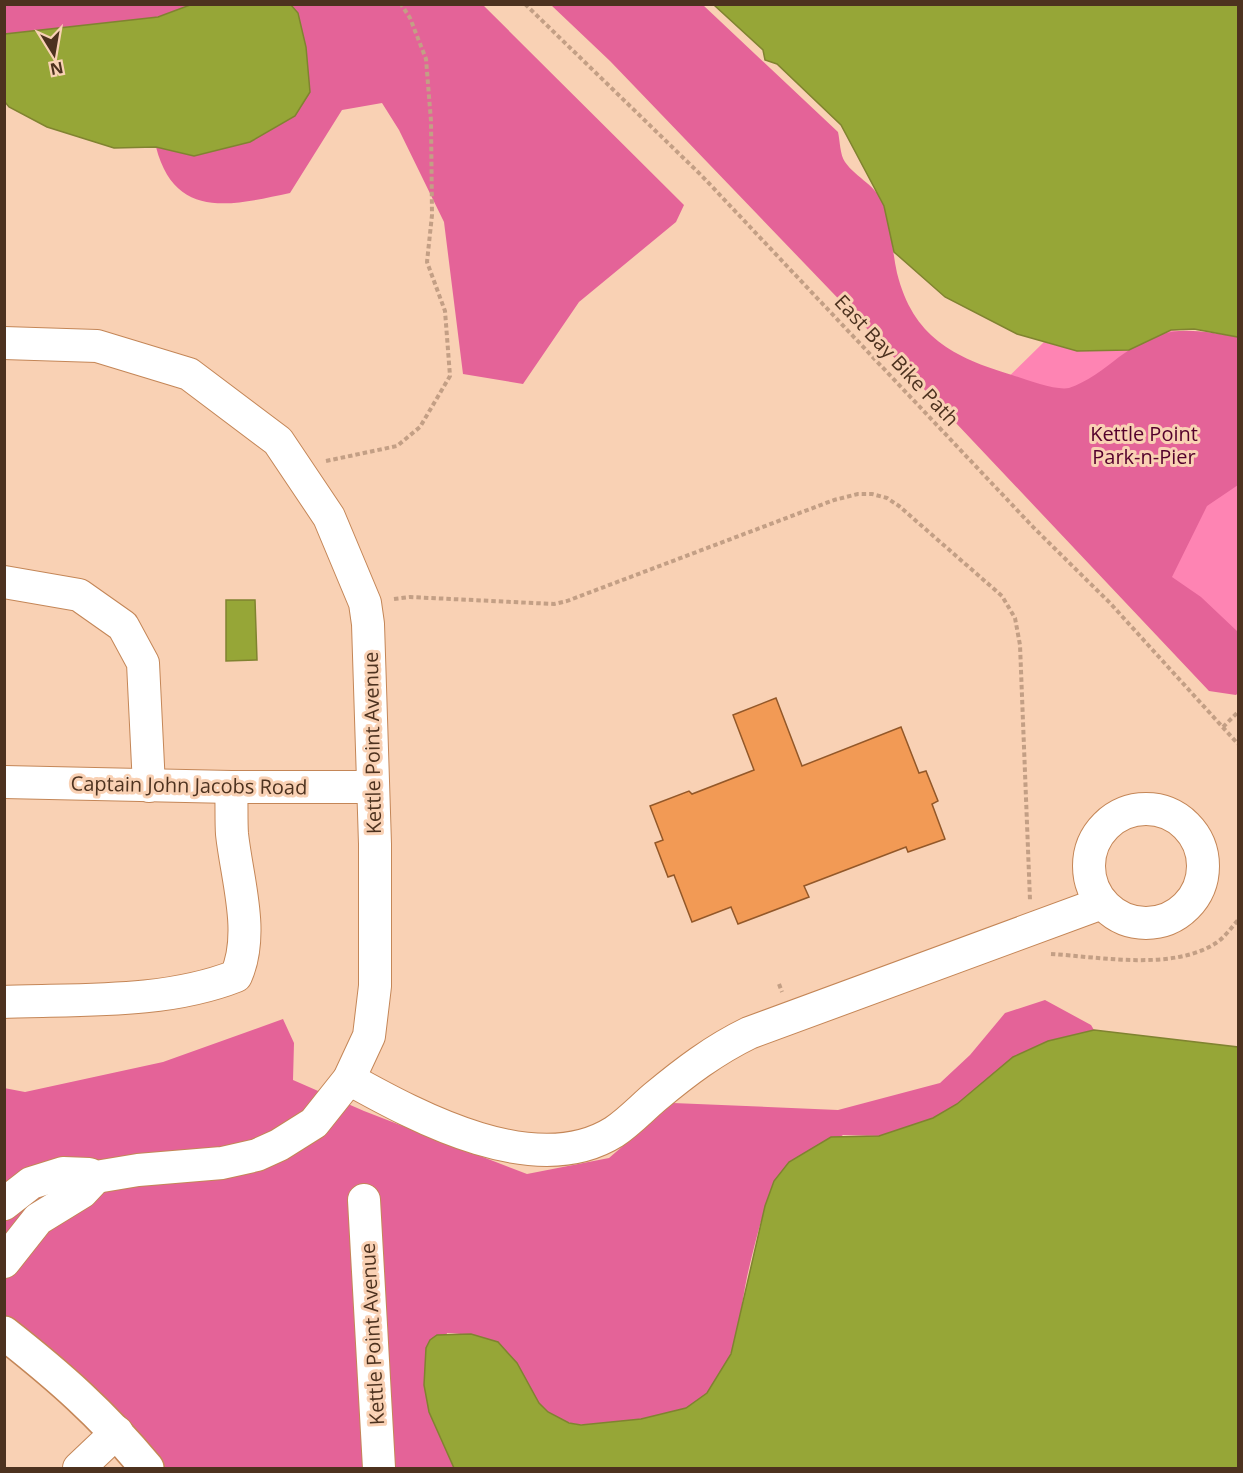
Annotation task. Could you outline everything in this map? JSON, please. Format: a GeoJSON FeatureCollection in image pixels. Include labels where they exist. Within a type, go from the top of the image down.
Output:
{"type":"FeatureCollection","features":[{"type":"Feature","properties":{"kind":"main road"},"geometry":{"type":"LineString","coordinates":[[4,1334],[70,1385],[117,1432],[147,1468]]}},
{"type":"Feature","properties":{"kind":"street","name":"Kettle Point Avenue"},"geometry":{"type":"LineString","coordinates":[[4,343],[97,346],[189,374],[278,441],[329,517],[365,603],[370,643],[374,1005],[369,1036],[349,1079],[314,1122],[268,1150],[222,1163],[148,1169],[96,1177],[71,1172],[31,1183],[4,1204]]}},
{"type":"Feature","properties":{"kind":"street"},"geometry":{"type":"LineString","coordinates":[[4,582],[79,595],[123,626],[143,663],[148,786]]}},
{"type":"Feature","properties":{"kind":"street","name":"Captain John Jacobs Road"},"geometry":{"type":"LineString","coordinates":[[4,782],[148,786],[373,787]]}},
{"type":"Feature","properties":{"kind":"street"},"geometry":{"type":"LineString","coordinates":[[4,1002],[130,996],[207,987],[236,976],[244,958],[243,918],[232,832],[231,787]]}},
{"type":"Feature","properties":{"kind":"street"},"geometry":{"type":"LineString","coordinates":[[349,1079],[417,1116],[467,1134],[535,1149],[579,1146],[615,1131],[718,1048],[749,1033],[1102,903]]}},
{"type":"Feature","properties":{"kind":"street"},"geometry":{"type":"LineString","coordinates":[[4,1262],[38,1219],[81,1192],[96,1177]]}},
{"type":"Feature","properties":{"kind":"street","name":"Kettle Point Avenue"},"geometry":{"type":"LineString","coordinates":[[364,1200],[379,1468]]}},
{"type":"Feature","properties":{"kind":"street"},"geometry":{"type":"LineString","coordinates":[[79,1468],[117,1432]]}},
{"type":"Feature","properties":{"kind":"path"},"geometry":{"type":"LineString","coordinates":[[300,473],[334,457],[397,446],[420,427],[450,376],[445,312],[427,262],[432,215],[431,121],[426,59],[410,18],[401,4]]}},
{"type":"Feature","properties":{"kind":"path","name":"East Bay Bike Path"},"geometry":{"type":"LineString","coordinates":[[525,4],[702,177],[1035,528],[1110,603],[1239,744]]}},
{"type":"Feature","properties":{"kind":"path"},"geometry":{"type":"LineString","coordinates":[[365,603],[410,597],[561,603],[834,500],[858,494],[887,498],[1002,596],[1015,618],[1020,645],[1034,954],[1164,959],[1189,956],[1217,943],[1239,920]]}},
{"type":"Feature","properties":{"kind":"path"},"geometry":{"type":"LineString","coordinates":[[1224,727],[1239,712]]}},
{"type":"Feature","properties":{"kind":"green space"},"geometry":{"type":"Polygon","coordinates":[[[4,5],[190,5],[158,17],[5,34],[4,5]]]}},
{"type":"Feature","properties":{"kind":"green space"},"geometry":{"type":"Polygon","coordinates":[[[291,5],[483,5],[684,205],[676,222],[579,302],[523,384],[463,374],[444,222],[399,130],[382,103],[342,110],[290,193],[248,201],[209,202],[192,197],[177,187],[165,171],[156,147],[194,156],[250,142],[295,116],[298,13],[291,5]]]}},
{"type":"Feature","properties":{"kind":"green space"},"geometry":{"type":"Polygon","coordinates":[[[551,5],[703,5],[838,132],[843,159],[872,187],[884,206],[889,222],[897,273],[913,313],[925,329],[954,352],[991,368],[1040,384],[1069,388],[1095,375],[1135,346],[1163,334],[1190,331],[1238,337],[1238,485],[1207,506],[1172,577],[1201,597],[1238,632],[1238,693],[1236,695],[1209,691],[854,315],[610,61],[551,5]]]}},
{"type":"Feature","properties":{"kind":"green space","name":"Kettle Point Park-n-Pier"},"geometry":{"type":"Polygon","coordinates":[[[1171,330],[1238,337],[1238,679],[976,409],[1044,342],[1077,351],[1129,350],[1171,330]]]}},
{"type":"Feature","properties":{"kind":"green space"},"geometry":{"type":"Polygon","coordinates":[[[1045,1000],[1091,1025],[1094,1030],[1048,1041],[1013,1057],[957,1104],[933,1118],[879,1136],[843,1135],[774,1181],[756,1241],[738,1328],[728,1360],[711,1389],[698,1401],[673,1414],[593,1424],[573,1424],[564,1421],[555,1417],[539,1403],[516,1365],[501,1347],[483,1338],[447,1333],[429,1412],[454,1468],[148,1468],[5,1333],[4,1088],[25,1092],[163,1062],[283,1019],[294,1043],[293,1080],[364,1111],[527,1174],[609,1158],[673,1103],[838,1110],[940,1083],[970,1055],[1005,1013],[1045,1000]]]}},
{"type":"Feature","properties":{"kind":"shaded area"},"geometry":{"type":"Polygon","coordinates":[[[190,5],[291,5],[298,13],[306,47],[310,92],[295,116],[250,142],[194,156],[156,147],[114,148],[47,127],[9,107],[5,102],[5,34],[158,17],[190,5]]]}},
{"type":"Feature","properties":{"kind":"shaded area"},"geometry":{"type":"Polygon","coordinates":[[[714,5],[1238,5],[1238,337],[1194,329],[1171,330],[1129,350],[1077,351],[1017,334],[945,297],[894,252],[884,206],[841,125],[777,64],[765,60],[763,50],[714,5]]]}},
{"type":"Feature","properties":{"kind":"shaded area"},"geometry":{"type":"Polygon","coordinates":[[[226,600],[255,600],[257,660],[226,661],[226,600]]]}},
{"type":"Feature","properties":{"kind":"shaded area"},"geometry":{"type":"Polygon","coordinates":[[[1094,1030],[1238,1047],[1238,1468],[454,1468],[429,1412],[424,1385],[426,1348],[430,1340],[437,1335],[471,1334],[498,1342],[517,1363],[539,1403],[548,1412],[569,1423],[581,1425],[641,1419],[686,1408],[707,1393],[731,1354],[765,1206],[774,1181],[789,1162],[831,1137],[879,1136],[933,1118],[957,1104],[1013,1057],[1048,1041],[1094,1030]]]}},
{"type":"Feature","properties":{"kind":"building"},"geometry":{"type":"Polygon","coordinates":[[[776,698],[802,766],[901,727],[919,773],[926,771],[938,801],[932,804],[945,839],[908,852],[906,847],[804,886],[809,897],[738,924],[731,907],[692,922],[674,875],[668,877],[655,843],[663,840],[650,806],[689,791],[692,794],[754,770],[733,715],[776,698]]]}}]}
